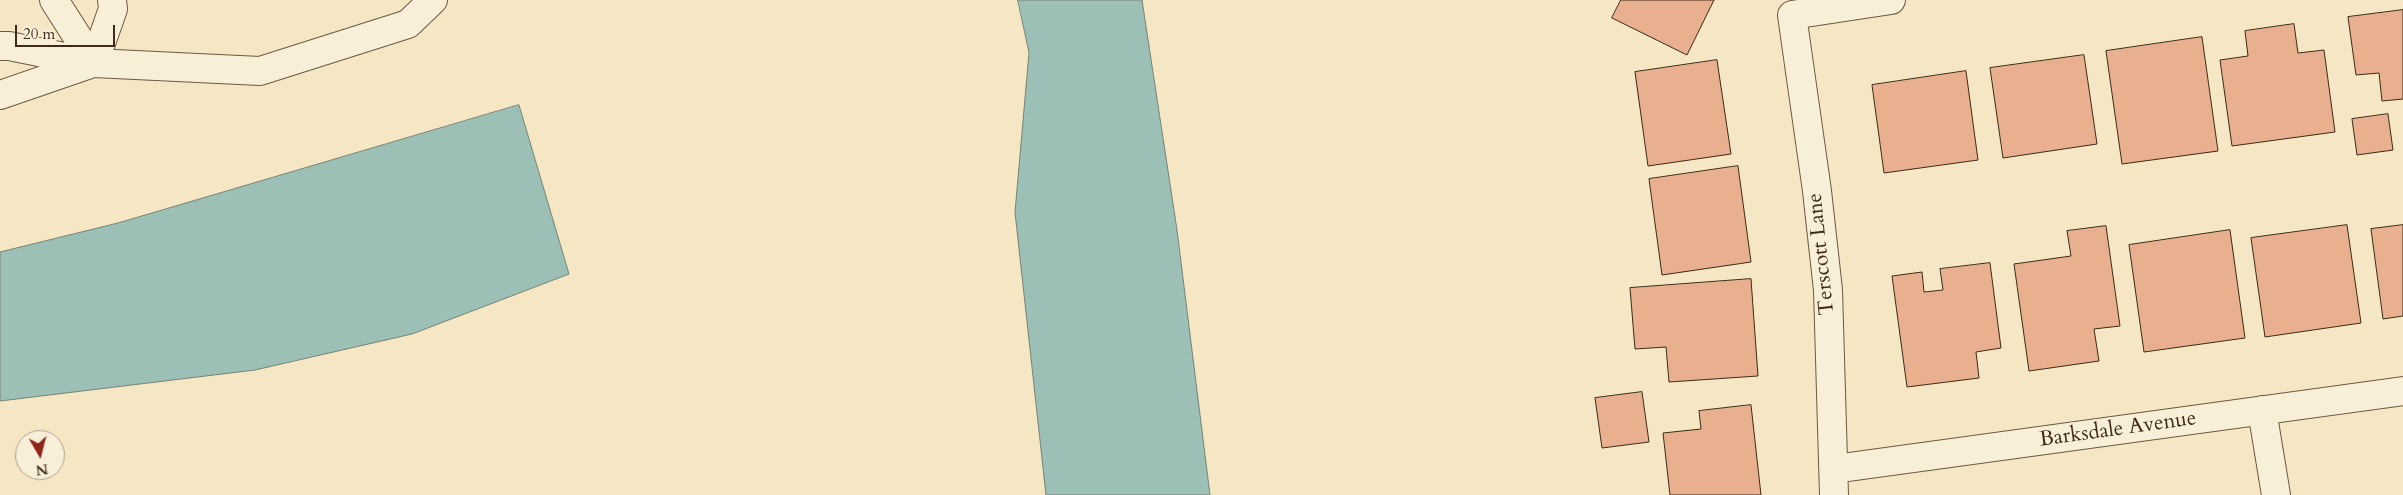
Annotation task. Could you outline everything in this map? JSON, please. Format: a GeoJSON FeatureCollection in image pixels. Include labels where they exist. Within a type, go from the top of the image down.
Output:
{"type":"FeatureCollection","features":[{"type":"Feature","properties":{"kind":"street"},"geometry":{"type":"LineString","coordinates":[[54,0],[94,63]]}},
{"type":"Feature","properties":{"kind":"street"},"geometry":{"type":"LineString","coordinates":[[94,63],[113,9],[112,0]]}},
{"type":"Feature","properties":{"kind":"street"},"geometry":{"type":"LineString","coordinates":[[0,46],[9,46],[94,63],[260,71],[408,24],[433,0]]}},
{"type":"Feature","properties":{"kind":"street","name":"Terscott Lane"},"geometry":{"type":"LineString","coordinates":[[1834,482],[1828,290],[1792,15],[1891,0]]}},
{"type":"Feature","properties":{"kind":"street"},"geometry":{"type":"LineString","coordinates":[[0,95],[94,63]]}},
{"type":"Feature","properties":{"kind":"street","name":"Barksdale Avenue"},"geometry":{"type":"LineString","coordinates":[[1834,482],[2262,410],[2403,391]]}},
{"type":"Feature","properties":{"kind":"street"},"geometry":{"type":"LineString","coordinates":[[2262,410],[2276,495]]}},
{"type":"Feature","properties":{"kind":"water"},"geometry":{"type":"Polygon","coordinates":[[[1018,0],[1142,0],[1177,230],[1210,495],[1046,495],[1015,212],[1029,53],[1018,0]]]}},
{"type":"Feature","properties":{"kind":"water"},"geometry":{"type":"Polygon","coordinates":[[[519,105],[569,274],[412,334],[255,370],[0,401],[0,252],[118,223],[519,105]]]}},
{"type":"Feature","properties":{"kind":"building"},"geometry":{"type":"Polygon","coordinates":[[[1621,0],[1714,0],[1687,55],[1612,18],[1621,0]]]}},
{"type":"Feature","properties":{"kind":"building"},"geometry":{"type":"Polygon","coordinates":[[[2403,10],[2403,99],[2382,101],[2379,73],[2356,75],[2348,17],[2403,10]]]}},
{"type":"Feature","properties":{"kind":"building"},"geometry":{"type":"Polygon","coordinates":[[[2294,24],[2298,53],[2324,50],[2335,132],[2232,146],[2220,60],[2248,56],[2245,31],[2294,24]]]}},
{"type":"Feature","properties":{"kind":"building"},"geometry":{"type":"Polygon","coordinates":[[[2202,37],[2218,151],[2122,164],[2106,51],[2202,37]]]}},
{"type":"Feature","properties":{"kind":"building"},"geometry":{"type":"Polygon","coordinates":[[[2084,55],[2097,144],[2003,158],[1990,68],[2084,55]]]}},
{"type":"Feature","properties":{"kind":"building"},"geometry":{"type":"Polygon","coordinates":[[[1717,60],[1731,154],[1648,166],[1635,72],[1717,60]]]}},
{"type":"Feature","properties":{"kind":"building"},"geometry":{"type":"Polygon","coordinates":[[[1966,71],[1978,160],[1884,173],[1872,85],[1966,71]]]}},
{"type":"Feature","properties":{"kind":"building"},"geometry":{"type":"Polygon","coordinates":[[[2388,114],[2393,150],[2357,155],[2352,119],[2388,114]]]}},
{"type":"Feature","properties":{"kind":"building"},"geometry":{"type":"Polygon","coordinates":[[[1738,166],[1751,262],[1662,275],[1649,179],[1738,166]]]}},
{"type":"Feature","properties":{"kind":"building"},"geometry":{"type":"Polygon","coordinates":[[[2347,225],[2361,323],[2265,337],[2251,238],[2347,225]]]}},
{"type":"Feature","properties":{"kind":"building"},"geometry":{"type":"Polygon","coordinates":[[[2403,225],[2403,316],[2383,319],[2371,229],[2403,225]]]}},
{"type":"Feature","properties":{"kind":"building"},"geometry":{"type":"Polygon","coordinates":[[[2106,226],[2120,326],[2094,329],[2099,361],[2029,371],[2014,264],[2071,256],[2067,231],[2106,226]]]}},
{"type":"Feature","properties":{"kind":"building"},"geometry":{"type":"Polygon","coordinates":[[[2230,230],[2245,338],[2144,352],[2129,245],[2230,230]]]}},
{"type":"Feature","properties":{"kind":"building"},"geometry":{"type":"Polygon","coordinates":[[[1990,263],[2001,348],[1976,352],[1979,378],[1907,387],[1892,276],[1922,272],[1924,292],[1943,290],[1940,269],[1990,263]]]}},
{"type":"Feature","properties":{"kind":"building"},"geometry":{"type":"Polygon","coordinates":[[[1751,279],[1758,376],[1669,382],[1666,347],[1635,349],[1630,288],[1751,279]]]}},
{"type":"Feature","properties":{"kind":"building"},"geometry":{"type":"Polygon","coordinates":[[[1642,392],[1649,442],[1602,448],[1595,398],[1642,392]]]}},
{"type":"Feature","properties":{"kind":"building"},"geometry":{"type":"Polygon","coordinates":[[[1751,405],[1761,495],[1670,495],[1663,433],[1701,429],[1699,411],[1751,405]]]}}]}
